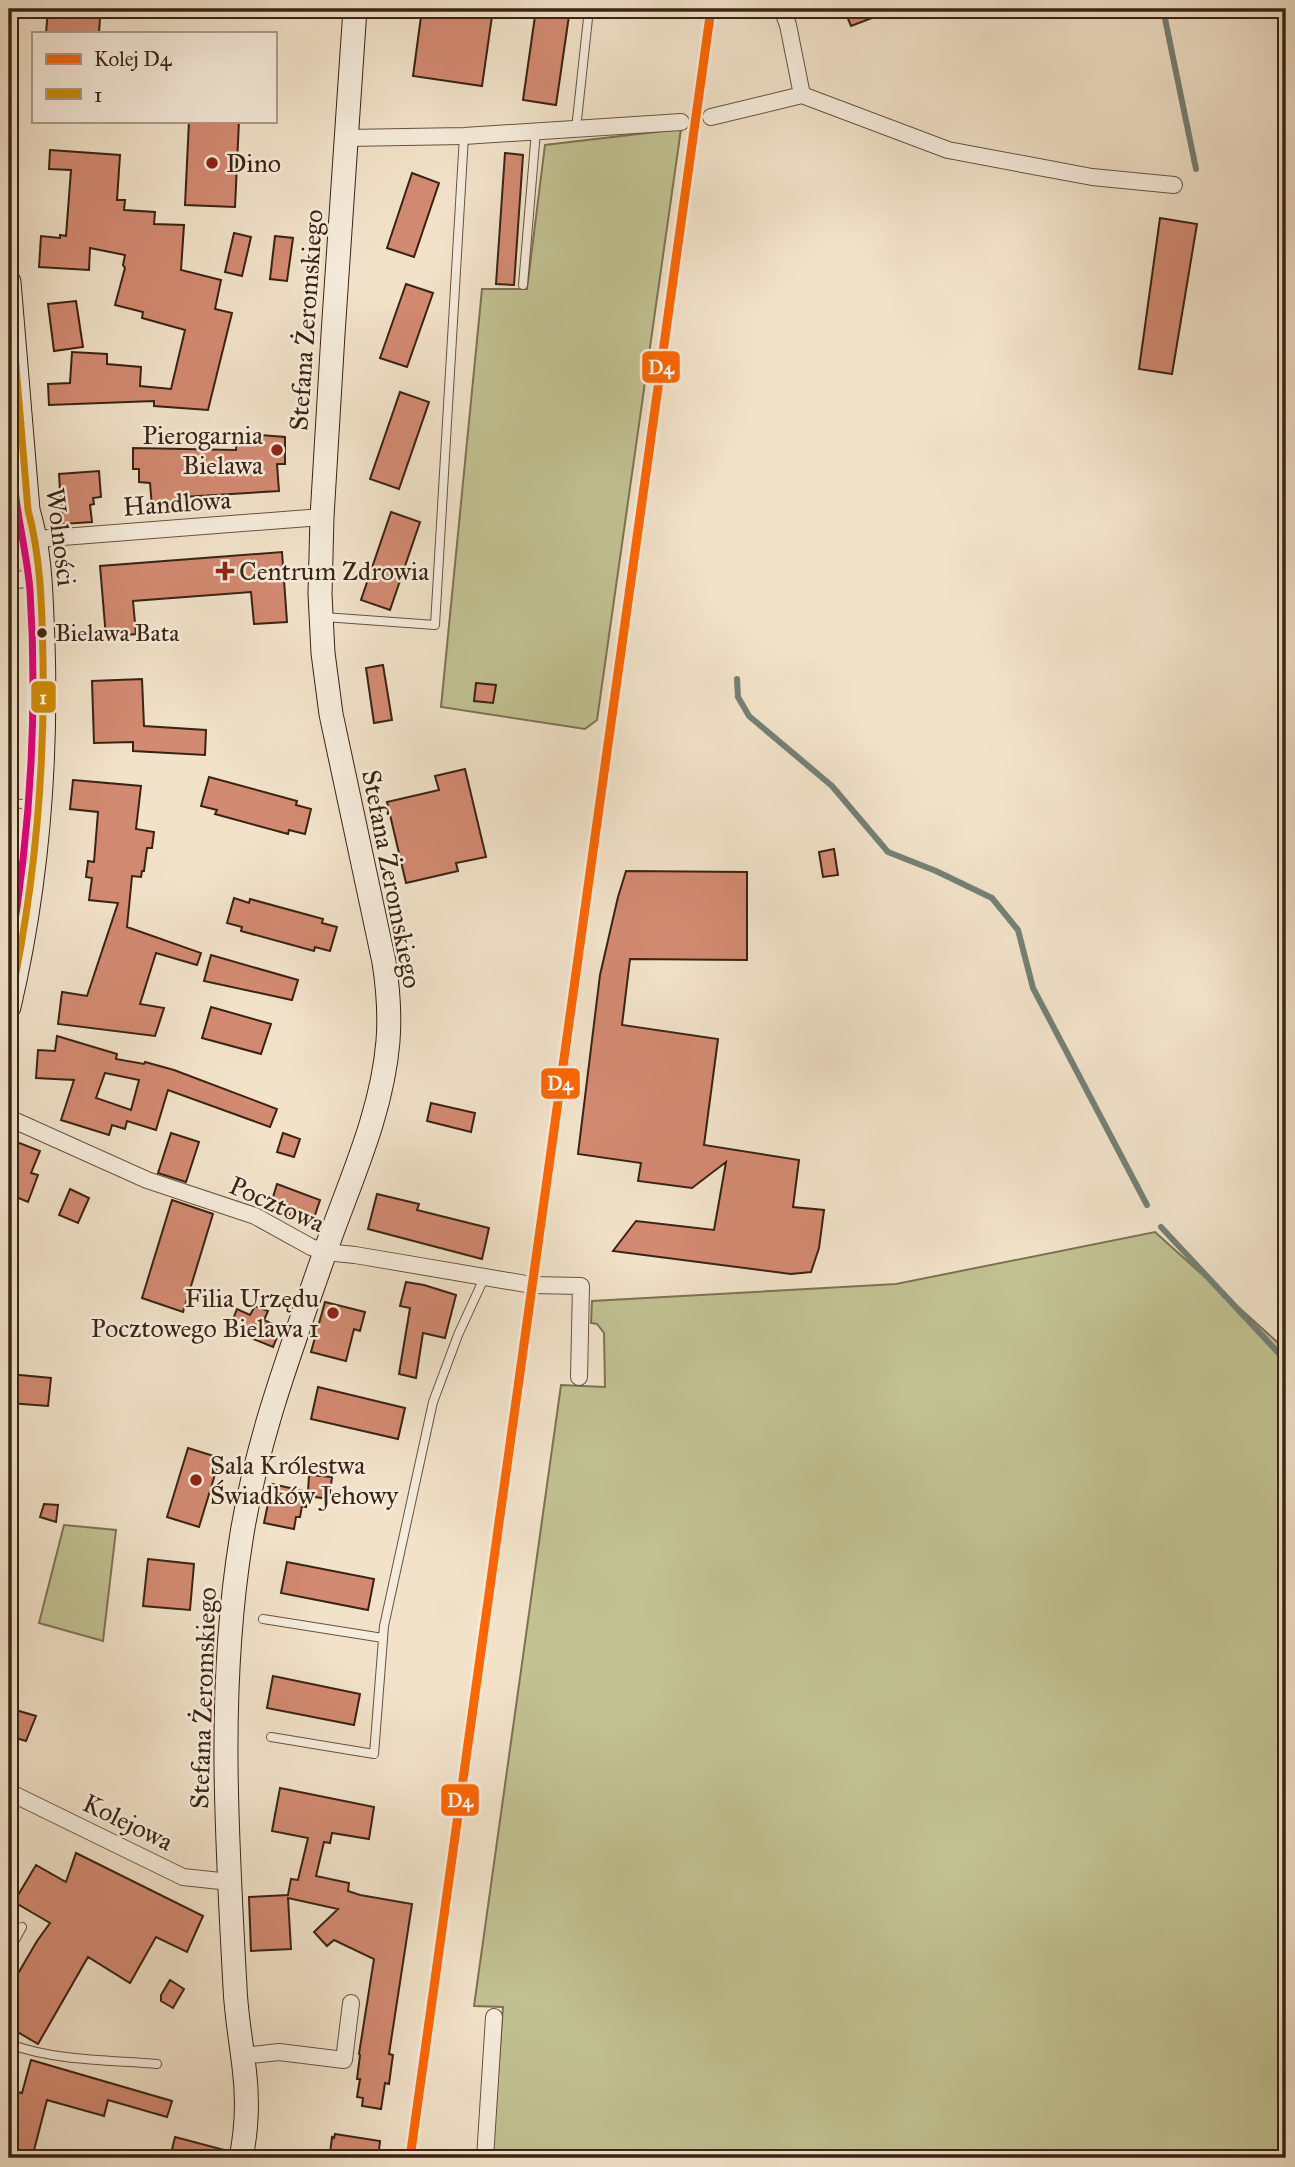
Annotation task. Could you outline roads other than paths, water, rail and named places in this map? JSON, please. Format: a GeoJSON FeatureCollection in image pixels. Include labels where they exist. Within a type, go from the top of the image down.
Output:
{"type":"FeatureCollection","features":[{"type":"Feature","properties":{"kind":"street","name":"Stefana Żeromskiego"},"geometry":{"type":"LineString","coordinates":[[241,2158],[246,2105],[235,1999],[225,1716],[230,1629],[240,1542],[268,1420],[376,1109],[386,1063],[389,1015],[382,952],[331,714],[321,617],[322,517],[355,9]]}},
{"type":"Feature","properties":{"kind":"street"},"geometry":{"type":"LineString","coordinates":[[782,9],[802,95]]}},
{"type":"Feature","properties":{"kind":"street"},"geometry":{"type":"LineString","coordinates":[[711,117],[802,95],[948,150],[1092,177],[1174,185]]}},
{"type":"Feature","properties":{"kind":"street"},"geometry":{"type":"LineString","coordinates":[[346,138],[464,136],[681,122]]}},
{"type":"Feature","properties":{"kind":"street","name":"Wolności"},"geometry":{"type":"LineString","coordinates":[[9,282],[28,510],[37,539],[44,671],[40,805],[31,892],[9,1006]]}},
{"type":"Feature","properties":{"kind":"street","name":"Handlowa"},"geometry":{"type":"LineString","coordinates":[[37,539],[322,517]]}},
{"type":"Feature","properties":{"kind":"street"},"geometry":{"type":"LineString","coordinates":[[9,581],[40,577]]}},
{"type":"Feature","properties":{"kind":"street","name":"Pocztowa"},"geometry":{"type":"LineString","coordinates":[[9,1118],[147,1180],[255,1216],[325,1252],[532,1285],[581,1286],[579,1377]]}},
{"type":"Feature","properties":{"kind":"street","name":"Kolejowa"},"geometry":{"type":"LineString","coordinates":[[9,1792],[183,1877],[230,1882]]}},
{"type":"Feature","properties":{"kind":"street"},"geometry":{"type":"LineString","coordinates":[[243,2056],[274,2052],[344,2060],[351,2003]]}},
{"type":"Feature","properties":{"kind":"street"},"geometry":{"type":"LineString","coordinates":[[485,2158],[494,2017]]}},
{"type":"Feature","properties":{"kind":"lane"},"geometry":{"type":"LineString","coordinates":[[576,129],[589,9]]}},
{"type":"Feature","properties":{"kind":"lane"},"geometry":{"type":"LineString","coordinates":[[523,285],[536,131]]}},
{"type":"Feature","properties":{"kind":"lane"},"geometry":{"type":"LineString","coordinates":[[321,617],[435,625],[464,136]]}},
{"type":"Feature","properties":{"kind":"lane"},"geometry":{"type":"LineString","coordinates":[[9,803],[40,805]]}},
{"type":"Feature","properties":{"kind":"lane"},"geometry":{"type":"LineString","coordinates":[[271,1737],[374,1754],[384,1626],[433,1402],[458,1335],[485,1276]]}},
{"type":"Feature","properties":{"kind":"lane"},"geometry":{"type":"LineString","coordinates":[[263,1619],[383,1638]]}},
{"type":"Feature","properties":{"kind":"lane"},"geometry":{"type":"LineString","coordinates":[[9,1951],[22,1927]]}},
{"type":"Feature","properties":{"kind":"lane"},"geometry":{"type":"LineString","coordinates":[[9,2044],[27,2051],[54,2056],[157,2064]]}},
{"type":"Feature","properties":{"kind":"waterway"},"geometry":{"type":"LineString","coordinates":[[1163,9],[1196,169]]}},
{"type":"Feature","properties":{"kind":"waterway"},"geometry":{"type":"LineString","coordinates":[[737,679],[738,697],[749,716],[832,786],[888,852],[992,898],[1018,930],[1033,988],[1147,1205]]}},
{"type":"Feature","properties":{"kind":"waterway"},"geometry":{"type":"LineString","coordinates":[[1161,1227],[1286,1361]]}},
{"type":"Feature","properties":{"kind":"rail line","name":"D4"},"geometry":{"type":"LineString","coordinates":[[410,2158],[711,9]]}},
{"type":"Feature","properties":{"kind":"place","name":"Dino"},"geometry":{"type":"Point","coordinates":[212,163]}},
{"type":"Feature","properties":{"kind":"place","name":"Pierogarnia Bielawa"},"geometry":{"type":"Point","coordinates":[277,450]}},
{"type":"Feature","properties":{"kind":"place","name":"Centrum Zdrowia"},"geometry":{"type":"Point","coordinates":[225,571]}},
{"type":"Feature","properties":{"kind":"place","name":"Bielawa Bata"},"geometry":{"type":"Point","coordinates":[42,633]}},
{"type":"Feature","properties":{"kind":"place","name":"Filia Urzędu Pocztowego Bielawa 1"},"geometry":{"type":"Point","coordinates":[333,1313]}},
{"type":"Feature","properties":{"kind":"place","name":"Sala Królestwa Świadków Jehowy"},"geometry":{"type":"Point","coordinates":[196,1480]}}]}
